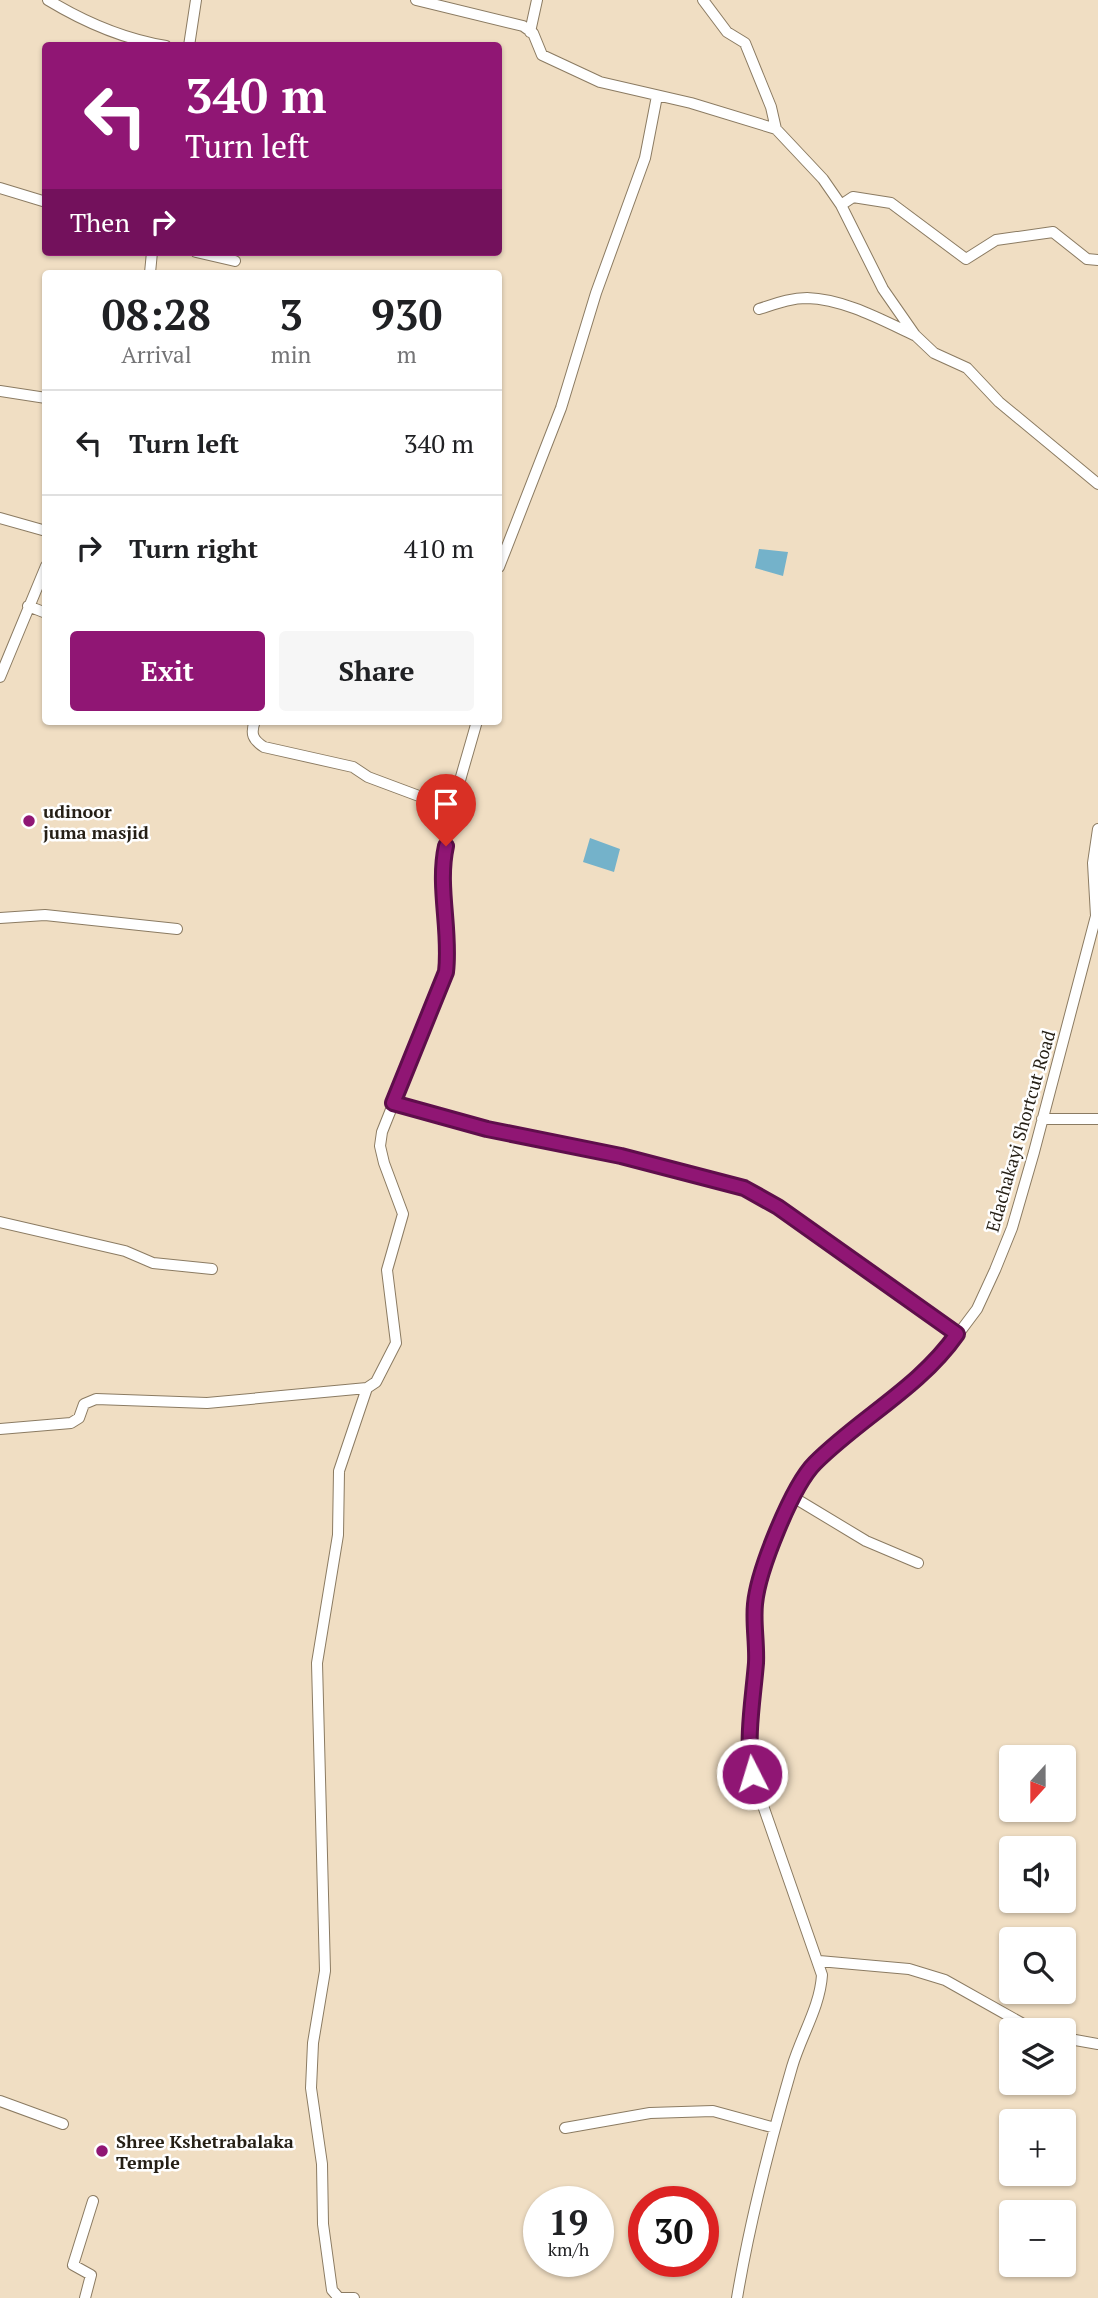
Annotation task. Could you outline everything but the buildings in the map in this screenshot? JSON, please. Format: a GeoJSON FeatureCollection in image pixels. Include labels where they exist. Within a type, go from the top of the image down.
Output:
{"type":"FeatureCollection","features":[{"type":"Feature","properties":{"kind":"street"},"geometry":{"type":"LineString","coordinates":[[48,0],[102,29],[141,42]]}},
{"type":"Feature","properties":{"kind":"street"},"geometry":{"type":"LineString","coordinates":[[190,42],[196,0]]}},
{"type":"Feature","properties":{"kind":"street"},"geometry":{"type":"LineString","coordinates":[[416,0],[515,23],[530,32],[542,55],[600,82],[691,103],[776,129],[823,179],[841,205],[883,289],[915,335],[934,352],[967,368],[999,402],[1098,484]]}},
{"type":"Feature","properties":{"kind":"street"},"geometry":{"type":"LineString","coordinates":[[530,32],[537,0]]}},
{"type":"Feature","properties":{"kind":"street"},"geometry":{"type":"LineString","coordinates":[[703,0],[727,32],[745,43],[771,107],[776,129]]}},
{"type":"Feature","properties":{"kind":"street"},"geometry":{"type":"LineString","coordinates":[[502,559],[561,408],[596,293],[645,158],[657,96]]}},
{"type":"Feature","properties":{"kind":"street"},"geometry":{"type":"LineString","coordinates":[[0,188],[42,201]]}},
{"type":"Feature","properties":{"kind":"street"},"geometry":{"type":"LineString","coordinates":[[841,205],[853,197],[891,203],[966,259],[996,240],[1053,232],[1087,258],[1098,260]]}},
{"type":"Feature","properties":{"kind":"street"},"geometry":{"type":"LineString","coordinates":[[213,256],[235,261]]}},
{"type":"Feature","properties":{"kind":"street"},"geometry":{"type":"LineString","coordinates":[[759,309],[787,300],[816,300],[859,311],[915,335]]}},
{"type":"Feature","properties":{"kind":"street"},"geometry":{"type":"LineString","coordinates":[[0,391],[42,397]]}},
{"type":"Feature","properties":{"kind":"street"},"geometry":{"type":"LineString","coordinates":[[0,518],[42,530]]}},
{"type":"Feature","properties":{"kind":"street"},"geometry":{"type":"LineString","coordinates":[[0,677],[42,575]]}},
{"type":"Feature","properties":{"kind":"street"},"geometry":{"type":"LineString","coordinates":[[28,606],[42,611]]}},
{"type":"Feature","properties":{"kind":"street"},"geometry":{"type":"LineString","coordinates":[[253,725],[251,730],[254,739],[264,747],[353,767],[368,777],[451,808]]}},
{"type":"Feature","properties":{"kind":"street"},"geometry":{"type":"LineString","coordinates":[[0,1429],[71,1423],[79,1418],[84,1404],[96,1399],[207,1403],[368,1388],[376,1382],[396,1343],[387,1270],[403,1214],[380,1146],[385,1119],[446,972],[449,950],[442,865],[451,808],[476,725]]}},
{"type":"Feature","properties":{"kind":"street","name":"Edachakayi Shortcut Road"},"geometry":{"type":"LineString","coordinates":[[737,2298],[775,2128],[793,2063],[821,1989],[819,1961],[752,1774],[748,1751],[758,1585],[793,1497],[814,1464],[915,1383],[977,1308],[1012,1228],[1096,916],[1093,863],[1098,829]]}},
{"type":"Feature","properties":{"kind":"street"},"geometry":{"type":"LineString","coordinates":[[0,918],[46,915],[177,929]]}},
{"type":"Feature","properties":{"kind":"street"},"geometry":{"type":"LineString","coordinates":[[393,1103],[487,1129],[628,1157],[744,1188],[778,1207],[957,1334]]}},
{"type":"Feature","properties":{"kind":"street"},"geometry":{"type":"LineString","coordinates":[[1042,1119],[1098,1119]]}},
{"type":"Feature","properties":{"kind":"street"},"geometry":{"type":"LineString","coordinates":[[0,1222],[125,1251],[153,1263],[212,1269]]}},
{"type":"Feature","properties":{"kind":"street"},"geometry":{"type":"LineString","coordinates":[[354,2298],[339,2298],[332,2290],[324,2224],[323,2164],[312,2088],[313,2043],[325,1971],[317,1663],[338,1535],[339,1471],[368,1388]]}},
{"type":"Feature","properties":{"kind":"street"},"geometry":{"type":"LineString","coordinates":[[793,1497],[866,1541],[918,1563]]}},
{"type":"Feature","properties":{"kind":"street"},"geometry":{"type":"LineString","coordinates":[[819,1961],[909,1969],[945,1980],[1013,2018]]}},
{"type":"Feature","properties":{"kind":"street"},"geometry":{"type":"LineString","coordinates":[[1076,2040],[1098,2044]]}},
{"type":"Feature","properties":{"kind":"street"},"geometry":{"type":"LineString","coordinates":[[0,2101],[63,2124]]}},
{"type":"Feature","properties":{"kind":"street"},"geometry":{"type":"LineString","coordinates":[[565,2128],[650,2113],[713,2111],[775,2128]]}},
{"type":"Feature","properties":{"kind":"street"},"geometry":{"type":"LineString","coordinates":[[85,2298],[91,2275],[73,2265],[93,2201]]}},
{"type":"Feature","properties":{"kind":"water"},"geometry":{"type":"Polygon","coordinates":[[[759,549],[788,552],[783,576],[755,568],[759,549]]]}},
{"type":"Feature","properties":{"kind":"water"},"geometry":{"type":"Polygon","coordinates":[[[590,838],[620,849],[614,872],[583,862],[590,838]]]}},
{"type":"Feature","properties":{"kind":"place","name":"udinoor juma masjid"},"geometry":{"type":"Point","coordinates":[29,821]}},
{"type":"Feature","properties":{"kind":"place","name":"Shree Kshetrabalaka Temple"},"geometry":{"type":"Point","coordinates":[102,2151]}},
{"type":"Feature","properties":{"kind":"route"},"geometry":{"type":"LineString","coordinates":[[446,846],[442,865],[449,950],[446,972],[393,1103],[487,1129],[621,1156],[744,1188],[778,1207],[957,1334],[944,1353],[915,1383],[814,1464],[799,1486],[760,1575],[755,1605],[756,1660],[748,1751],[752,1774]]}}]}
